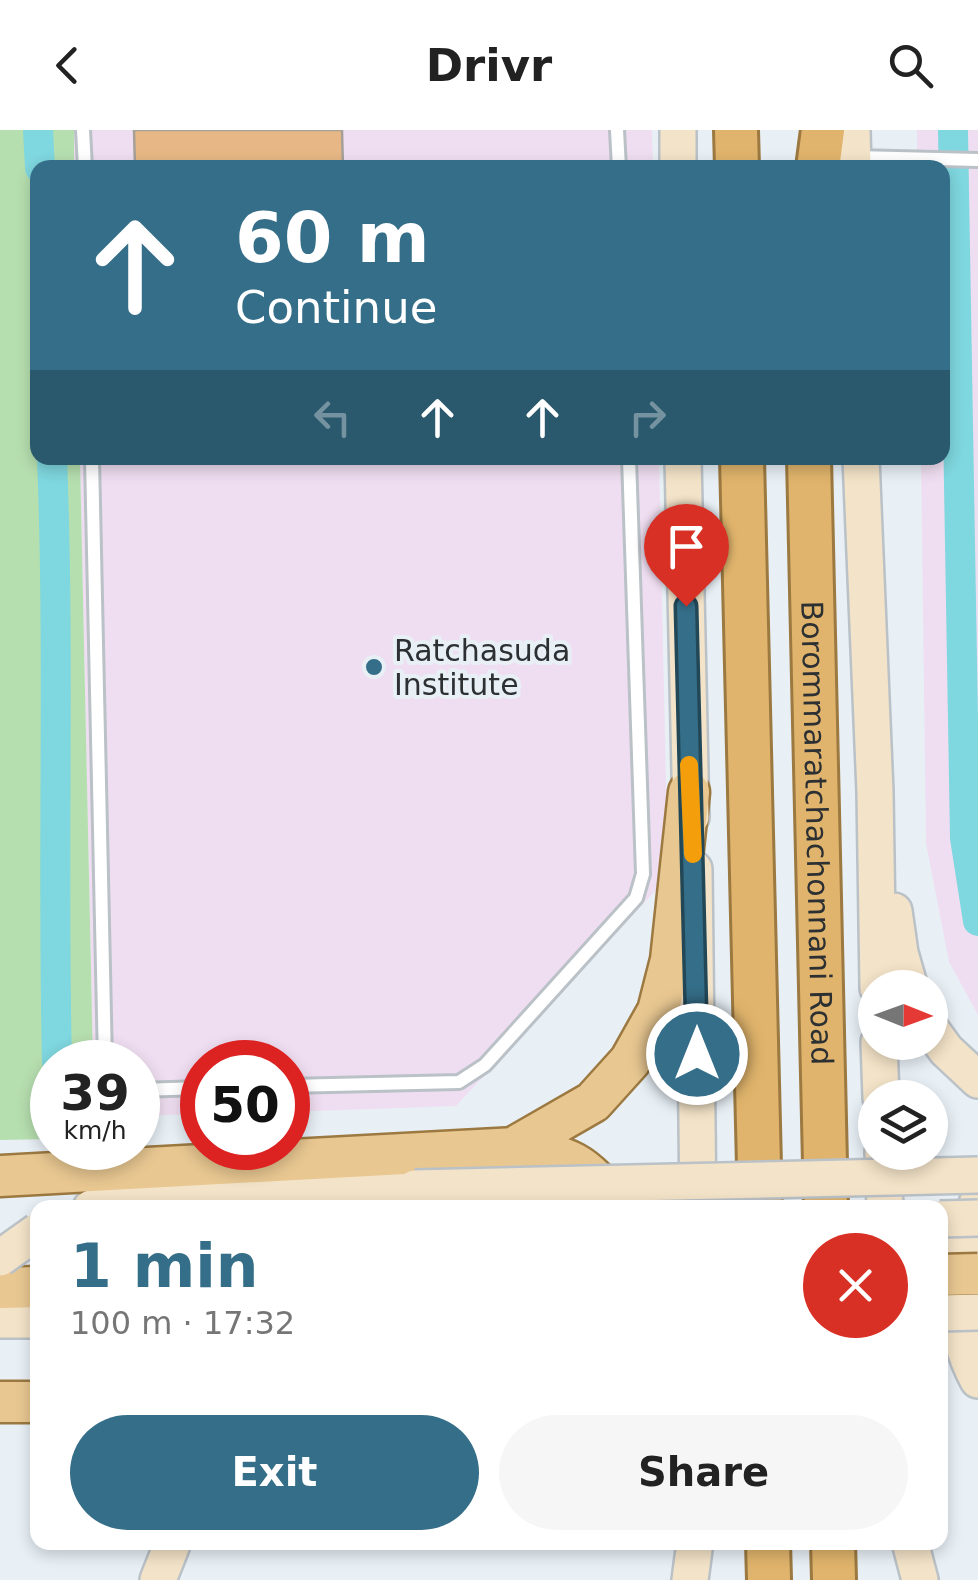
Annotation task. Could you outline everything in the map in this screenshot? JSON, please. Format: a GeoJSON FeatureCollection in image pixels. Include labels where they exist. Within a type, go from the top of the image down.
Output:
{"type":"FeatureCollection","features":[{"type":"Feature","properties":{"kind":"highway"},"geometry":{"type":"LineString","coordinates":[[736,130],[737,160]]}},
{"type":"Feature","properties":{"kind":"highway"},"geometry":{"type":"LineString","coordinates":[[803,130],[804,160]]}},
{"type":"Feature","properties":{"kind":"highway"},"geometry":{"type":"LineString","coordinates":[[717,465],[744,600]]}},
{"type":"Feature","properties":{"kind":"highway"},"geometry":{"type":"LineString","coordinates":[[742,465],[760,1200]]}},
{"type":"Feature","properties":{"kind":"highway","name":"Borommaratchachonnani Road"},"geometry":{"type":"LineString","coordinates":[[810,465],[826,1200]]}},
{"type":"Feature","properties":{"kind":"highway"},"geometry":{"type":"LineString","coordinates":[[768,1550],[769,1580]]}},
{"type":"Feature","properties":{"kind":"highway"},"geometry":{"type":"LineString","coordinates":[[833,1550],[834,1580]]}},
{"type":"Feature","properties":{"kind":"main road"},"geometry":{"type":"LineString","coordinates":[[678,130],[678,160]]}},
{"type":"Feature","properties":{"kind":"main road"},"geometry":{"type":"LineString","coordinates":[[684,465],[690,792],[696,899],[698,1200]]}},
{"type":"Feature","properties":{"kind":"main road"},"geometry":{"type":"LineString","coordinates":[[861,469],[875,792],[878,970]]}},
{"type":"Feature","properties":{"kind":"main road"},"geometry":{"type":"LineString","coordinates":[[513,1148],[593,1102],[630,1061],[658,1011],[671,960],[690,792]]}},
{"type":"Feature","properties":{"kind":"main road"},"geometry":{"type":"LineString","coordinates":[[875,792],[905,970]]}},
{"type":"Feature","properties":{"kind":"main road"},"geometry":{"type":"LineString","coordinates":[[948,1052],[978,1080]]}},
{"type":"Feature","properties":{"kind":"main road"},"geometry":{"type":"LineString","coordinates":[[0,1176],[107,1164],[513,1148],[555,1154],[577,1162],[613,1200]]}},
{"type":"Feature","properties":{"kind":"main road"},"geometry":{"type":"LineString","coordinates":[[884,1170],[885,1200]]}},
{"type":"Feature","properties":{"kind":"main road"},"geometry":{"type":"LineString","coordinates":[[127,1200],[978,1174]]}},
{"type":"Feature","properties":{"kind":"main road"},"geometry":{"type":"LineString","coordinates":[[978,1201],[966,1240],[956,1311],[959,1336],[978,1380]]}},
{"type":"Feature","properties":{"kind":"main road"},"geometry":{"type":"LineString","coordinates":[[948,1219],[978,1218]]}},
{"type":"Feature","properties":{"kind":"main road"},"geometry":{"type":"LineString","coordinates":[[0,1258],[30,1237]]}},
{"type":"Feature","properties":{"kind":"main road"},"geometry":{"type":"LineString","coordinates":[[0,1242],[30,1241]]}},
{"type":"Feature","properties":{"kind":"main road"},"geometry":{"type":"LineString","coordinates":[[948,1275],[978,1274]]}},
{"type":"Feature","properties":{"kind":"main road"},"geometry":{"type":"LineString","coordinates":[[0,1288],[30,1287]]}},
{"type":"Feature","properties":{"kind":"main road"},"geometry":{"type":"LineString","coordinates":[[948,1313],[978,1312]]}},
{"type":"Feature","properties":{"kind":"main road"},"geometry":{"type":"LineString","coordinates":[[0,1320],[30,1320]]}},
{"type":"Feature","properties":{"kind":"main road"},"geometry":{"type":"LineString","coordinates":[[0,1402],[30,1402]]}},
{"type":"Feature","properties":{"kind":"main road"},"geometry":{"type":"LineString","coordinates":[[158,1580],[170,1550]]}},
{"type":"Feature","properties":{"kind":"main road"},"geometry":{"type":"LineString","coordinates":[[690,1580],[694,1550]]}},
{"type":"Feature","properties":{"kind":"main road"},"geometry":{"type":"LineString","coordinates":[[912,1550],[920,1580]]}},
{"type":"Feature","properties":{"kind":"lane"},"geometry":{"type":"LineString","coordinates":[[84,130],[84,160]]}},
{"type":"Feature","properties":{"kind":"lane"},"geometry":{"type":"LineString","coordinates":[[617,130],[618,160]]}},
{"type":"Feature","properties":{"kind":"lane"},"geometry":{"type":"LineString","coordinates":[[840,150],[929,160]]}},
{"type":"Feature","properties":{"kind":"lane"},"geometry":{"type":"LineString","coordinates":[[950,161],[978,160]]}},
{"type":"Feature","properties":{"kind":"lane"},"geometry":{"type":"LineString","coordinates":[[92,465],[105,1040]]}},
{"type":"Feature","properties":{"kind":"lane"},"geometry":{"type":"LineString","coordinates":[[310,1085],[459,1082],[470,1077],[636,898],[643,874],[629,465]]}},
{"type":"Feature","properties":{"kind":"shaded area"},"geometry":{"type":"Polygon","coordinates":[[[74,130],[652,130],[653,160],[74,160],[74,130]]]}},
{"type":"Feature","properties":{"kind":"shaded area"},"geometry":{"type":"Polygon","coordinates":[[[917,130],[978,130],[978,1015],[949,962],[926,843],[921,465],[950,465],[950,160],[917,160],[917,130]]]}},
{"type":"Feature","properties":{"kind":"shaded area","name":"Ratchasuda Institute"},"geometry":{"type":"Polygon","coordinates":[[[80,465],[659,465],[668,877],[456,1106],[310,1111],[310,1040],[180,1040],[180,1115],[160,1115],[160,1040],[93,1040],[80,465]]]}},
{"type":"Feature","properties":{"kind":"green space"},"geometry":{"type":"Polygon","coordinates":[[[0,130],[74,130],[74,160],[30,160],[30,465],[80,465],[93,1040],[30,1040],[30,1139],[0,1140],[0,130]]]}},
{"type":"Feature","properties":{"kind":"building"},"geometry":{"type":"Polygon","coordinates":[[[134,130],[342,130],[343,160],[135,160],[134,130]]]}},
{"type":"Feature","properties":{"kind":"waterway"},"geometry":{"type":"LineString","coordinates":[[38,130],[40,160]]}},
{"type":"Feature","properties":{"kind":"waterway"},"geometry":{"type":"LineString","coordinates":[[953,130],[965,838],[978,921]]}},
{"type":"Feature","properties":{"kind":"waterway"},"geometry":{"type":"LineString","coordinates":[[52,465],[57,1040]]}},
{"type":"Feature","properties":{"kind":"slow traffic"},"geometry":{"type":"LineString","coordinates":[[689,765],[693,854]]}},
{"type":"Feature","properties":{"kind":"place","name":"Ratchasuda Institute"},"geometry":{"type":"Point","coordinates":[374,667]}},
{"type":"Feature","properties":{"kind":"route"},"geometry":{"type":"LineString","coordinates":[[686,606],[697,1054]]}}]}
